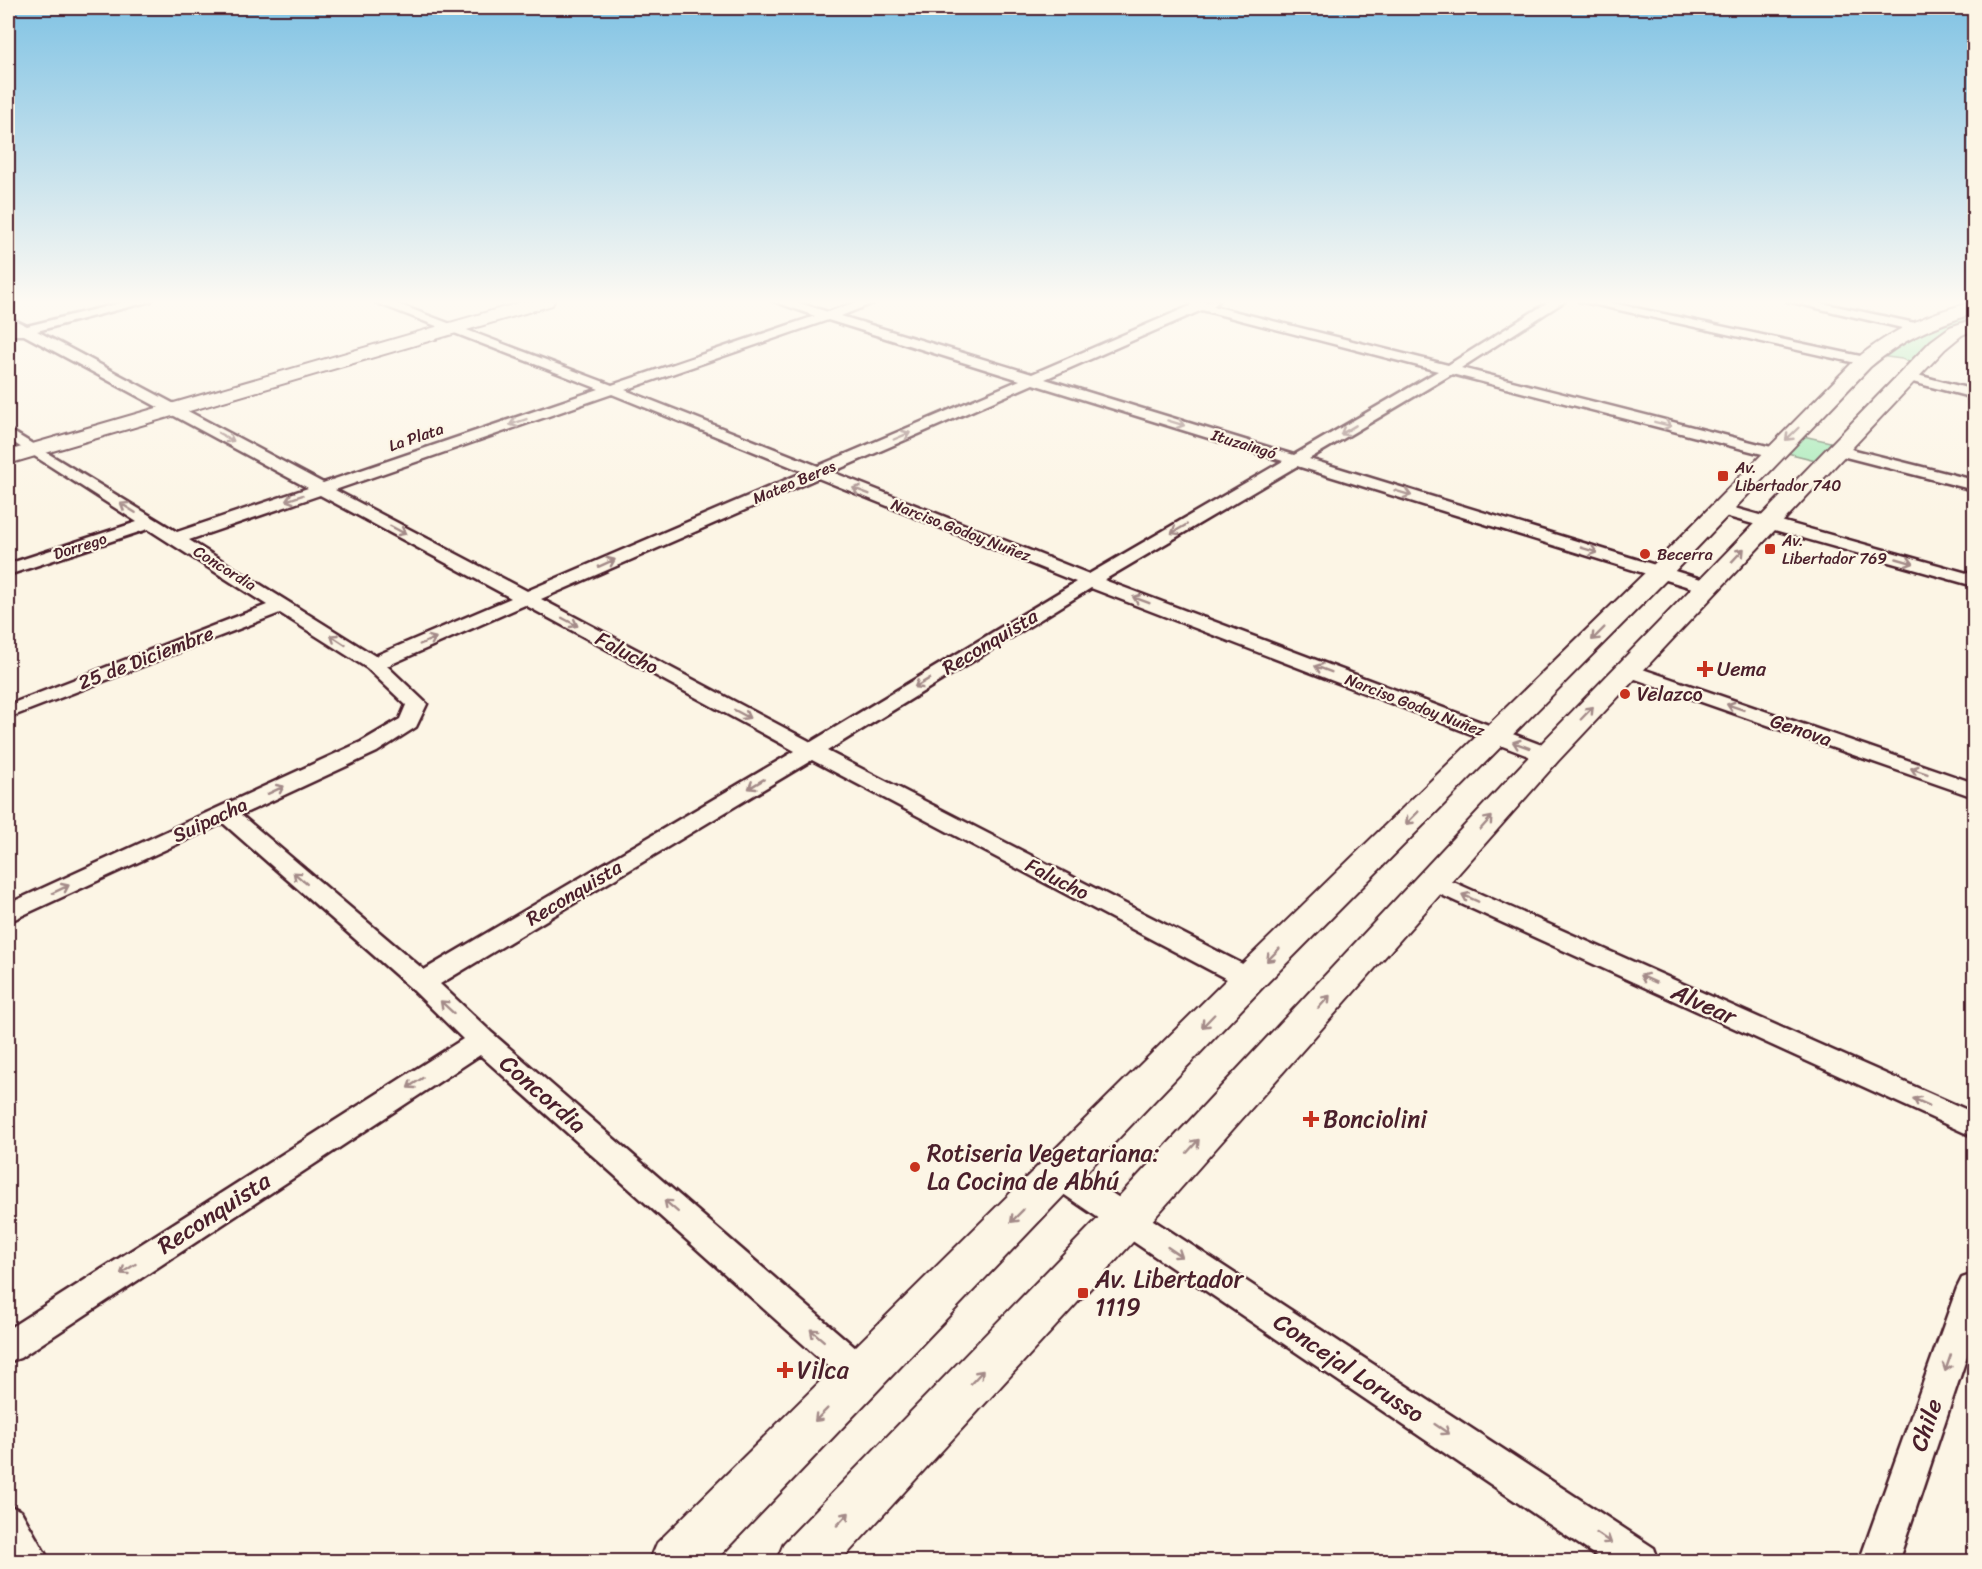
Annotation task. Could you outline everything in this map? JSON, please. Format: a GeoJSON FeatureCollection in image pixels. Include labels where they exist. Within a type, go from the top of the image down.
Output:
{"type":"FeatureCollection","features":[{"type":"Feature","properties":{"kind":"main road"},"geometry":{"type":"LineString","coordinates":[[8,458],[296,374]]}},
{"type":"Feature","properties":{"kind":"main road"},"geometry":{"type":"LineString","coordinates":[[676,1562],[1249,979],[1660,572],[1851,374]]}},
{"type":"Feature","properties":{"kind":"main road"},"geometry":{"type":"LineString","coordinates":[[803,1562],[1126,1219],[1547,755],[1913,374]]}},
{"type":"Feature","properties":{"kind":"street","name":"Falucho"},"geometry":{"type":"LineString","coordinates":[[107,374],[811,751],[1249,979]]}},
{"type":"Feature","properties":{"kind":"street","name":"Narciso Godoy Nuñez"},"geometry":{"type":"LineString","coordinates":[[572,374],[1090,581],[1547,755]]}},
{"type":"Feature","properties":{"kind":"street","name":"La Plata"},"geometry":{"type":"LineString","coordinates":[[177,538],[659,374]]}},
{"type":"Feature","properties":{"kind":"street","name":"Ituzaingó"},"geometry":{"type":"LineString","coordinates":[[1016,374],[1708,587]]}},
{"type":"Feature","properties":{"kind":"street","name":"Mateo Beres"},"geometry":{"type":"LineString","coordinates":[[374,663],[1048,374]]}},
{"type":"Feature","properties":{"kind":"street","name":"Reconquista"},"geometry":{"type":"LineString","coordinates":[[422,983],[1090,581],[1442,374]]}},
{"type":"Feature","properties":{"kind":"street"},"geometry":{"type":"LineString","coordinates":[[1466,374],[1774,452]]}},
{"type":"Feature","properties":{"kind":"street"},"geometry":{"type":"LineString","coordinates":[[1914,374],[1974,394]]}},
{"type":"Feature","properties":{"kind":"street","name":"Concordia"},"geometry":{"type":"LineString","coordinates":[[8,433],[374,663],[417,704],[410,723]]}},
{"type":"Feature","properties":{"kind":"street"},"geometry":{"type":"LineString","coordinates":[[1839,451],[1974,485]]}},
{"type":"Feature","properties":{"kind":"street"},"geometry":{"type":"LineString","coordinates":[[1720,509],[1974,581]]}},
{"type":"Feature","properties":{"kind":"street","name":"Dorrego"},"geometry":{"type":"LineString","coordinates":[[8,570],[152,522]]}},
{"type":"Feature","properties":{"kind":"street","name":"25 de Diciembre"},"geometry":{"type":"LineString","coordinates":[[8,712],[284,605]]}},
{"type":"Feature","properties":{"kind":"street","name":"Genova"},"geometry":{"type":"LineString","coordinates":[[1628,670],[1974,790]]}},
{"type":"Feature","properties":{"kind":"street","name":"Suipacha"},"geometry":{"type":"LineString","coordinates":[[8,914],[369,747],[410,723]]}},
{"type":"Feature","properties":{"kind":"street","name":"Concordia"},"geometry":{"type":"LineString","coordinates":[[225,813],[422,983],[482,1040],[861,1374]]}},
{"type":"Feature","properties":{"kind":"street","name":"Alvear"},"geometry":{"type":"LineString","coordinates":[[1433,881],[1974,1126]]}},
{"type":"Feature","properties":{"kind":"street","name":"Reconquista"},"geometry":{"type":"LineString","coordinates":[[8,1347],[482,1040]]}},
{"type":"Feature","properties":{"kind":"street","name":"Concejal Lorusso"},"geometry":{"type":"LineString","coordinates":[[1058,1174],[1640,1562]]}},
{"type":"Feature","properties":{"kind":"street","name":"Chile"},"geometry":{"type":"LineString","coordinates":[[1878,1562],[1974,1288]]}},
{"type":"Feature","properties":{"kind":"street"},"geometry":{"type":"LineString","coordinates":[[8,1524],[31,1562]]}},
{"type":"Feature","properties":{"kind":"green space"},"geometry":{"type":"Polygon","coordinates":[[[1803,436],[1835,443],[1828,463],[1775,450],[1803,436]]]}},
{"type":"Feature","properties":{"kind":"place","name":"Av. Libertador 740"},"geometry":{"type":"Point","coordinates":[1723,476]}},
{"type":"Feature","properties":{"kind":"place","name":"Av. Libertador 769"},"geometry":{"type":"Point","coordinates":[1770,549]}},
{"type":"Feature","properties":{"kind":"place","name":"Becerra"},"geometry":{"type":"Point","coordinates":[1645,554]}},
{"type":"Feature","properties":{"kind":"place","name":"Uema"},"geometry":{"type":"Point","coordinates":[1705,669]}},
{"type":"Feature","properties":{"kind":"place","name":"Velazco"},"geometry":{"type":"Point","coordinates":[1625,694]}},
{"type":"Feature","properties":{"kind":"place","name":"Bonciolini"},"geometry":{"type":"Point","coordinates":[1311,1119]}},
{"type":"Feature","properties":{"kind":"place","name":"Rotiseria Vegetariana: La Cocina de Abhú"},"geometry":{"type":"Point","coordinates":[915,1167]}},
{"type":"Feature","properties":{"kind":"place","name":"Av. Libertador 1119"},"geometry":{"type":"Point","coordinates":[1083,1293]}},
{"type":"Feature","properties":{"kind":"place","name":"Vilca"},"geometry":{"type":"Point","coordinates":[785,1370]}}]}
